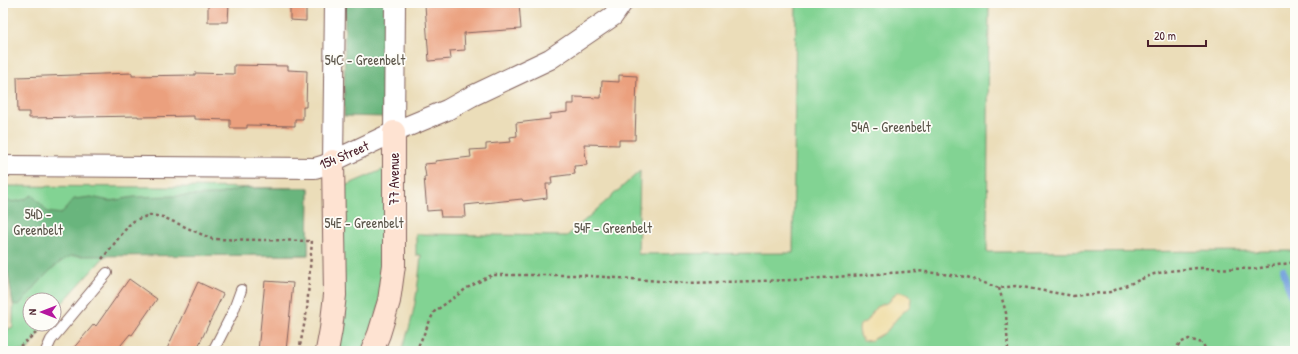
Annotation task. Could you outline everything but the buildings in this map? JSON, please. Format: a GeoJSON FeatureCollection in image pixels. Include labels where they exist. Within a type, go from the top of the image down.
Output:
{"type":"FeatureCollection","features":[{"type":"Feature","properties":{"kind":"street"},"geometry":{"type":"LineString","coordinates":[[327,351],[335,295],[333,161],[335,3]]}},
{"type":"Feature","properties":{"kind":"street","name":"77 Avenue"},"geometry":{"type":"LineString","coordinates":[[372,351],[389,301],[394,265],[395,3]]}},
{"type":"Feature","properties":{"kind":"street","name":"154 Street"},"geometry":{"type":"LineString","coordinates":[[3,166],[315,168],[447,110],[472,96],[550,59],[613,16],[622,3]]}},
{"type":"Feature","properties":{"kind":"lane"},"geometry":{"type":"LineString","coordinates":[[46,351],[51,340],[107,273]]}},
{"type":"Feature","properties":{"kind":"lane"},"geometry":{"type":"LineString","coordinates":[[213,351],[233,312],[241,290]]}},
{"type":"Feature","properties":{"kind":"path"},"geometry":{"type":"LineString","coordinates":[[99,262],[129,225],[136,220],[150,215],[163,217],[212,239],[312,241]]}},
{"type":"Feature","properties":{"kind":"path"},"geometry":{"type":"LineString","coordinates":[[299,351],[307,310],[312,235]]}},
{"type":"Feature","properties":{"kind":"path"},"geometry":{"type":"LineString","coordinates":[[416,351],[434,312],[467,288],[492,275],[577,275],[687,283],[794,280],[918,271],[967,277],[999,288],[1016,286],[1073,296],[1110,292],[1154,274],[1169,271],[1197,268],[1254,269],[1295,262]]}},
{"type":"Feature","properties":{"kind":"path"},"geometry":{"type":"LineString","coordinates":[[999,288],[1006,313],[1008,351]]}},
{"type":"Feature","properties":{"kind":"path"},"geometry":{"type":"LineString","coordinates":[[9,351],[25,342],[38,332]]}},
{"type":"Feature","properties":{"kind":"path"},"geometry":{"type":"LineString","coordinates":[[1174,351],[1180,343],[1189,339],[1202,343],[1207,351]]}},
{"type":"Feature","properties":{"kind":"green space","name":"54C - Greenbelt"},"geometry":{"type":"Polygon","coordinates":[[[345,3],[386,3],[386,117],[344,116],[345,3]]]}},
{"type":"Feature","properties":{"kind":"green space"},"geometry":{"type":"Polygon","coordinates":[[[796,3],[989,3],[987,252],[1295,251],[1295,351],[401,351],[415,304],[421,255],[416,255],[416,234],[567,236],[640,171],[638,254],[793,253],[796,3]]]}},
{"type":"Feature","properties":{"kind":"green space","name":"54E - Greenbelt"},"geometry":{"type":"Polygon","coordinates":[[[387,168],[386,266],[379,307],[364,351],[337,351],[342,187],[387,168]]]}},
{"type":"Feature","properties":{"kind":"green space","name":"54D - Greenbelt"},"geometry":{"type":"Polygon","coordinates":[[[3,186],[309,188],[308,255],[106,255],[62,303],[62,292],[22,292],[22,332],[40,332],[27,351],[3,351],[3,331],[13,327],[14,256],[3,256],[3,186]]]}},
{"type":"Feature","properties":{"kind":"green space","name":"54D - Greenbelt"},"geometry":{"type":"Polygon","coordinates":[[[244,188],[309,188],[308,255],[71,256],[63,260],[49,271],[30,292],[22,292],[22,302],[19,305],[13,304],[8,273],[3,263],[3,199],[7,201],[18,201],[32,195],[47,212],[61,214],[74,199],[91,197],[110,201],[134,197],[215,195],[244,188]]]}},
{"type":"Feature","properties":{"kind":"sand"},"geometry":{"type":"Polygon","coordinates":[[[898,292],[909,295],[911,298],[910,306],[898,317],[886,332],[872,340],[863,341],[860,335],[860,325],[868,320],[876,307],[889,302],[898,292]]]}},
{"type":"Feature","properties":{"kind":"waterway"},"geometry":{"type":"LineString","coordinates":[[1283,269],[1287,285],[1295,304]]}},
{"type":"Feature","properties":{"kind":"park label","name":"54A - Greenbelt"},"geometry":{"type":"Point","coordinates":[891,127]}},
{"type":"Feature","properties":{"kind":"park label","name":"54F - Greenbelt"},"geometry":{"type":"Point","coordinates":[613,228]}}]}
